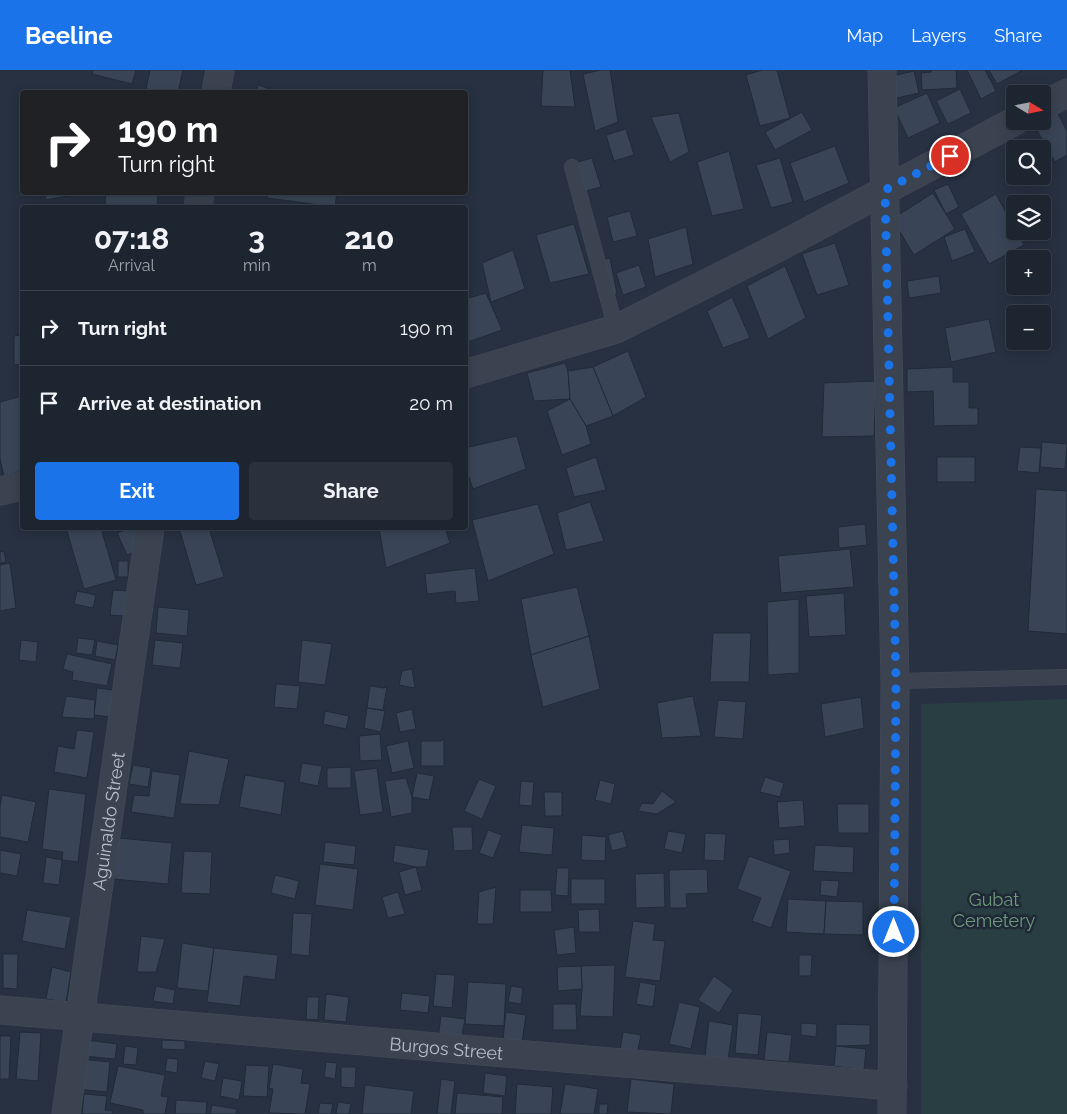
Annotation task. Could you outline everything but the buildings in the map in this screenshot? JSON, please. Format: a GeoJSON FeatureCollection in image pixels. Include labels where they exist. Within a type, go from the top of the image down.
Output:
{"type":"FeatureCollection","features":[{"type":"Feature","properties":{"kind":"street"},"geometry":{"type":"LineString","coordinates":[[216,90],[220,70]]}},
{"type":"Feature","properties":{"kind":"street"},"geometry":{"type":"LineString","coordinates":[[882,70],[896,681],[892,1114]]}},
{"type":"Feature","properties":{"kind":"street"},"geometry":{"type":"LineString","coordinates":[[1051,101],[1067,93]]}},
{"type":"Feature","properties":{"kind":"street"},"geometry":{"type":"LineString","coordinates":[[468,373],[616,329],[777,248],[1006,126]]}},
{"type":"Feature","properties":{"kind":"street"},"geometry":{"type":"LineString","coordinates":[[0,491],[20,486]]}},
{"type":"Feature","properties":{"kind":"street","name":"Aguinaldo Street"},"geometry":{"type":"LineString","coordinates":[[66,1114],[150,530]]}},
{"type":"Feature","properties":{"kind":"street","name":"Burgos Street"},"geometry":{"type":"LineString","coordinates":[[0,1010],[893,1086]]}},
{"type":"Feature","properties":{"kind":"lane"},"geometry":{"type":"LineString","coordinates":[[572,167],[616,329]]}},
{"type":"Feature","properties":{"kind":"lane"},"geometry":{"type":"LineString","coordinates":[[896,681],[1067,677]]}},
{"type":"Feature","properties":{"kind":"green space","name":"Gubat Cemetery"},"geometry":{"type":"Polygon","coordinates":[[[1067,699],[1067,1114],[921,1114],[921,704],[1067,699]]]}},
{"type":"Feature","properties":{"kind":"route"},"geometry":{"type":"LineString","coordinates":[[894,932],[896,681],[885,190],[950,156]]}}]}
